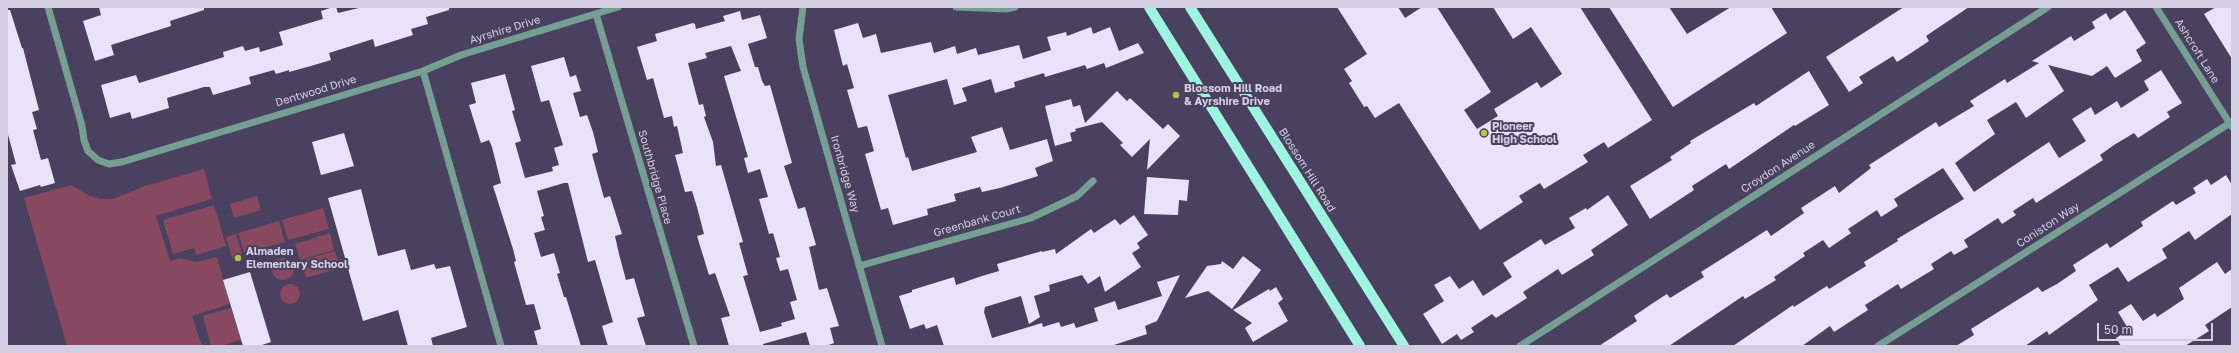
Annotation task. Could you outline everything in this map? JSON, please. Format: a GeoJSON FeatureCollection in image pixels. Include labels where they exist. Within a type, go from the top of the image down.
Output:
{"type":"FeatureCollection","features":[{"type":"Feature","properties":{"kind":"main road"},"geometry":{"type":"LineString","coordinates":[[1149,7],[1360,346]]}},
{"type":"Feature","properties":{"kind":"main road","name":"Blossom Hill Road"},"geometry":{"type":"LineString","coordinates":[[1192,9],[1404,346]]}},
{"type":"Feature","properties":{"kind":"street","name":"Dentwood Drive"},"geometry":{"type":"LineString","coordinates":[[48,7],[88,151],[98,160],[109,164],[122,162],[423,70]]}},
{"type":"Feature","properties":{"kind":"street","name":"Ayrshire Drive"},"geometry":{"type":"LineString","coordinates":[[423,70],[461,55],[618,7]]}},
{"type":"Feature","properties":{"kind":"street","name":"Ironbridge Way"},"geometry":{"type":"LineString","coordinates":[[804,7],[800,39],[803,67],[882,346]]}},
{"type":"Feature","properties":{"kind":"street"},"geometry":{"type":"LineString","coordinates":[[956,7],[1006,9],[1016,7]]}},
{"type":"Feature","properties":{"kind":"street","name":"Croydon Avenue"},"geometry":{"type":"LineString","coordinates":[[1520,346],[2048,7]]}},
{"type":"Feature","properties":{"kind":"street","name":"Ashcroft Lane"},"geometry":{"type":"LineString","coordinates":[[2156,7],[2231,125]]}},
{"type":"Feature","properties":{"kind":"street","name":"Southbridge Place"},"geometry":{"type":"LineString","coordinates":[[596,14],[694,346]]}},
{"type":"Feature","properties":{"kind":"street"},"geometry":{"type":"LineString","coordinates":[[423,70],[501,346]]}},
{"type":"Feature","properties":{"kind":"street","name":"Coniston Way"},"geometry":{"type":"LineString","coordinates":[[1878,346],[2231,125]]}},
{"type":"Feature","properties":{"kind":"street","name":"Greenbank Court"},"geometry":{"type":"LineString","coordinates":[[859,266],[1031,218],[1077,196],[1093,181]]}},
{"type":"Feature","properties":{"kind":"shaded area"},"geometry":{"type":"Polygon","coordinates":[[[204,169],[212,199],[156,216],[170,261],[180,258],[196,262],[217,257],[230,304],[192,316],[202,346],[67,346],[24,198],[71,185],[90,196],[101,199],[113,199],[145,186],[204,169]]]}},
{"type":"Feature","properties":{"kind":"shaded area"},"geometry":{"type":"Polygon","coordinates":[[[257,196],[261,210],[234,218],[230,204],[257,196]]]}},
{"type":"Feature","properties":{"kind":"shaded area"},"geometry":{"type":"Polygon","coordinates":[[[214,205],[226,246],[196,255],[194,248],[173,254],[163,220],[214,205]]]}},
{"type":"Feature","properties":{"kind":"shaded area"},"geometry":{"type":"Polygon","coordinates":[[[323,208],[329,229],[288,240],[282,220],[323,208]]]}},
{"type":"Feature","properties":{"kind":"shaded area"},"geometry":{"type":"Polygon","coordinates":[[[279,221],[285,242],[244,253],[238,233],[279,221]]]}},
{"type":"Feature","properties":{"kind":"shaded area"},"geometry":{"type":"Polygon","coordinates":[[[330,233],[334,250],[300,260],[295,244],[330,233]]]}},
{"type":"Feature","properties":{"kind":"shaded area"},"geometry":{"type":"Polygon","coordinates":[[[236,234],[242,254],[232,258],[226,237],[236,234]]]}},
{"type":"Feature","properties":{"kind":"shaded area"},"geometry":{"type":"Polygon","coordinates":[[[335,251],[340,268],[306,278],[301,261],[335,251]]]}},
{"type":"Feature","properties":{"kind":"shaded area"},"geometry":{"type":"Polygon","coordinates":[[[283,258],[287,259],[293,265],[293,273],[287,279],[283,280],[279,279],[273,273],[272,269],[273,265],[279,259],[283,258]]]}},
{"type":"Feature","properties":{"kind":"shaded area"},"geometry":{"type":"Polygon","coordinates":[[[286,284],[294,284],[300,290],[300,298],[294,304],[286,304],[280,298],[280,290],[286,284]]]}},
{"type":"Feature","properties":{"kind":"shaded area"},"geometry":{"type":"Polygon","coordinates":[[[231,308],[241,340],[220,346],[211,346],[203,316],[231,308]]]}},
{"type":"Feature","properties":{"kind":"building"},"geometry":{"type":"Polygon","coordinates":[[[99,7],[204,7],[204,10],[170,21],[171,26],[111,45],[114,55],[95,61],[83,21],[101,15],[99,7]]]}},
{"type":"Feature","properties":{"kind":"building"},"geometry":{"type":"Polygon","coordinates":[[[336,7],[338,13],[363,7],[449,7],[449,10],[426,17],[428,24],[411,29],[413,35],[375,47],[373,39],[329,53],[331,60],[289,72],[289,70],[276,74],[274,70],[249,77],[251,84],[213,95],[210,87],[204,87],[167,98],[169,108],[132,119],[130,112],[110,118],[101,85],[136,75],[139,83],[224,57],[223,52],[243,46],[245,51],[259,47],[260,52],[283,45],[279,32],[323,19],[321,11],[336,7]]]}},
{"type":"Feature","properties":{"kind":"building"},"geometry":{"type":"Polygon","coordinates":[[[1337,7],[1398,7],[1405,18],[1422,7],[1437,7],[1491,92],[1464,110],[1477,129],[1498,116],[1494,109],[1537,82],[1541,88],[1562,74],[1531,27],[1513,39],[1493,7],[1580,7],[1652,120],[1608,148],[1604,142],[1583,155],[1588,162],[1544,189],[1540,183],[1519,196],[1523,202],[1480,230],[1399,103],[1375,118],[1367,106],[1364,107],[1349,83],[1352,81],[1344,69],[1367,54],[1337,7]]]}},
{"type":"Feature","properties":{"kind":"building"},"geometry":{"type":"Polygon","coordinates":[[[1609,7],[1669,7],[1687,34],[1731,7],[1771,7],[1787,33],[1673,107],[1609,7]]]}},
{"type":"Feature","properties":{"kind":"building"},"geometry":{"type":"Polygon","coordinates":[[[1904,7],[1969,7],[1926,36],[1929,41],[1897,62],[1893,56],[1859,77],[1863,83],[1849,92],[1826,57],[1904,7]]]}},
{"type":"Feature","properties":{"kind":"building"},"geometry":{"type":"Polygon","coordinates":[[[2216,7],[2232,7],[2232,59],[2204,14],[2216,7]]]}},
{"type":"Feature","properties":{"kind":"building"},"geometry":{"type":"Polygon","coordinates":[[[7,10],[10,10],[23,48],[39,110],[32,112],[37,129],[33,130],[41,160],[48,158],[55,183],[41,187],[40,185],[20,191],[11,165],[16,164],[7,131],[7,10]]]}},
{"type":"Feature","properties":{"kind":"building"},"geometry":{"type":"Polygon","coordinates":[[[2125,10],[2146,43],[2136,50],[2142,61],[2115,78],[2107,66],[2092,76],[2048,65],[2064,91],[2026,118],[2016,102],[1987,120],[1995,134],[1955,163],[1974,192],[2049,142],[2059,158],[2086,141],[2072,119],[2091,107],[2095,115],[2117,101],[2121,108],[2149,90],[2144,81],[2161,70],[2182,103],[2167,112],[2170,117],[2138,138],[2134,133],[2114,145],[2100,155],[2103,160],[2036,203],[2033,198],[2013,211],[2016,215],[2002,224],[1998,218],[1964,240],[1968,247],[1954,255],[1951,251],[1931,264],[1934,269],[1901,289],[1898,284],[1865,305],[1868,310],[1834,332],[1830,326],[1802,346],[1733,346],[1793,305],[1794,307],[1827,286],[1829,289],[1866,266],[1864,262],[1898,241],[1897,239],[1964,199],[1943,168],[1894,199],[1898,206],[1881,217],[1877,210],[1848,229],[1851,233],[1829,248],[1823,240],[1803,253],[1805,256],[1774,277],[1776,280],[1745,299],[1743,296],[1669,346],[1599,346],[1637,321],[1634,316],[1653,303],[1667,294],[1670,298],[1704,277],[1701,272],[1767,230],[1771,236],[1804,213],[1801,208],[1835,186],[1839,193],[1871,168],[1869,165],[1936,122],[1939,127],[1974,106],[1970,101],[2005,79],[2007,83],[2039,63],[2032,61],[2071,36],[2074,41],[2095,28],[2092,22],[2106,13],[2110,20],[2125,10]]]}},
{"type":"Feature","properties":{"kind":"building"},"geometry":{"type":"Polygon","coordinates":[[[740,11],[742,20],[760,15],[767,38],[748,44],[755,67],[758,67],[762,81],[765,86],[770,85],[792,163],[784,166],[798,209],[805,207],[816,245],[809,247],[819,290],[827,288],[839,326],[830,328],[834,343],[826,346],[810,346],[806,332],[763,344],[763,346],[729,346],[721,318],[730,316],[715,273],[709,275],[697,236],[704,234],[697,207],[692,191],[685,192],[675,155],[683,153],[677,126],[674,127],[672,116],[664,118],[653,78],[647,80],[637,47],[657,41],[655,34],[693,23],[695,24],[696,29],[725,21],[723,16],[740,11]],[[731,46],[705,53],[707,58],[688,63],[699,105],[703,104],[706,116],[704,117],[713,142],[716,166],[721,165],[743,242],[739,243],[748,275],[743,276],[760,332],[782,326],[781,323],[795,319],[790,302],[797,300],[788,269],[780,271],[776,258],[780,257],[773,233],[769,234],[759,199],[768,197],[760,169],[748,173],[744,158],[748,157],[724,76],[741,71],[731,46]]]}},
{"type":"Feature","properties":{"kind":"building"},"geometry":{"type":"Polygon","coordinates":[[[858,23],[863,38],[876,34],[881,53],[931,42],[934,53],[955,46],[957,54],[976,48],[978,55],[1019,45],[1023,59],[1051,50],[1047,37],[1066,32],[1067,36],[1091,27],[1093,34],[1110,27],[1119,51],[1138,43],[1144,53],[1106,68],[1104,63],[1087,69],[1085,65],[1045,77],[1044,73],[1014,82],[1015,87],[995,93],[991,79],[962,88],[967,101],[954,105],[947,79],[888,95],[906,158],[908,157],[912,171],[977,152],[971,137],[1002,127],[1010,150],[1047,139],[1053,161],[1035,168],[1038,176],[982,192],[980,187],[954,194],[956,201],[927,209],[928,215],[893,225],[888,208],[881,210],[865,154],[874,151],[867,126],[858,128],[847,90],[854,88],[847,64],[843,66],[834,30],[858,23]]]}},
{"type":"Feature","properties":{"kind":"building"},"geometry":{"type":"Polygon","coordinates":[[[564,57],[570,77],[576,75],[581,91],[573,93],[580,117],[587,115],[593,132],[598,152],[592,154],[604,198],[610,196],[622,234],[615,236],[626,280],[634,278],[645,316],[637,318],[646,346],[608,346],[602,326],[613,322],[595,260],[588,262],[568,183],[564,183],[537,191],[544,216],[541,217],[545,230],[534,233],[541,257],[554,253],[560,273],[557,274],[564,297],[566,297],[581,346],[538,346],[534,331],[541,329],[534,304],[526,305],[514,262],[516,261],[513,249],[493,186],[501,183],[492,147],[489,140],[481,143],[469,105],[476,103],[471,83],[505,74],[515,110],[512,111],[521,141],[515,143],[525,178],[553,171],[552,167],[559,165],[554,148],[563,145],[549,100],[541,102],[531,66],[564,57]]]}},
{"type":"Feature","properties":{"kind":"building"},"geometry":{"type":"Polygon","coordinates":[[[1809,71],[1829,105],[1795,126],[1794,125],[1729,169],[1726,164],[1692,186],[1694,190],[1650,219],[1630,186],[1672,160],[1670,157],[1691,143],[1690,141],[1754,103],[1756,106],[1809,71]]]}},
{"type":"Feature","properties":{"kind":"building"},"geometry":{"type":"Polygon","coordinates":[[[1117,91],[1127,101],[1130,98],[1163,129],[1168,124],[1180,136],[1147,170],[1150,139],[1132,157],[1120,145],[1123,143],[1102,122],[1075,129],[1076,131],[1070,133],[1072,141],[1055,146],[1045,106],[1071,99],[1073,107],[1080,105],[1085,123],[1117,91]]]}},
{"type":"Feature","properties":{"kind":"building"},"geometry":{"type":"Polygon","coordinates":[[[344,133],[354,166],[321,175],[312,142],[344,133]]]}},
{"type":"Feature","properties":{"kind":"building"},"geometry":{"type":"Polygon","coordinates":[[[2226,175],[2232,185],[2232,214],[2195,240],[2189,231],[2162,249],[2167,258],[2128,282],[2118,267],[2089,285],[2098,300],[2049,335],[2047,331],[2025,346],[1956,346],[1974,335],[1971,329],[2038,287],[2042,292],[2057,284],[2076,271],[2073,265],[2107,243],[2110,248],[2143,226],[2141,222],[2173,201],[2176,205],[2196,193],[2193,188],[2207,179],[2211,185],[2226,175]]]}},
{"type":"Feature","properties":{"kind":"building"},"geometry":{"type":"Polygon","coordinates":[[[1147,177],[1189,180],[1187,201],[1179,200],[1178,215],[1144,214],[1147,177]]]}},
{"type":"Feature","properties":{"kind":"building"},"geometry":{"type":"Polygon","coordinates":[[[361,189],[378,256],[405,249],[411,270],[434,264],[436,269],[450,266],[467,327],[431,338],[433,346],[408,346],[398,310],[363,321],[328,198],[361,189]]]}},
{"type":"Feature","properties":{"kind":"building"},"geometry":{"type":"Polygon","coordinates":[[[1608,195],[1628,225],[1591,250],[1594,255],[1562,275],[1558,269],[1523,292],[1527,298],[1496,318],[1492,314],[1471,328],[1474,332],[1461,340],[1457,334],[1442,344],[1423,314],[1444,301],[1434,285],[1450,276],[1459,289],[1473,280],[1483,296],[1512,277],[1503,263],[1541,239],[1545,245],[1575,228],[1569,218],[1586,208],[1587,210],[1608,195]]]}},
{"type":"Feature","properties":{"kind":"building"},"geometry":{"type":"Polygon","coordinates":[[[1134,215],[1148,235],[1137,243],[1140,248],[1132,253],[1141,267],[1105,292],[1100,276],[1088,284],[1082,275],[1049,285],[1050,291],[1034,296],[1040,317],[1029,324],[1021,296],[985,307],[984,312],[992,338],[1042,323],[1043,327],[1059,322],[1061,327],[1074,323],[1076,328],[1098,321],[1094,308],[1115,301],[1118,310],[1162,296],[1157,282],[1180,275],[1157,321],[1145,326],[1147,334],[1111,346],[944,346],[937,325],[926,329],[924,324],[910,329],[899,296],[912,292],[912,290],[954,277],[956,285],[999,271],[997,264],[1042,251],[1055,249],[1056,254],[1091,229],[1094,233],[1115,219],[1120,225],[1134,215]]]}},
{"type":"Feature","properties":{"kind":"building"},"geometry":{"type":"Polygon","coordinates":[[[1243,256],[1261,270],[1232,309],[1208,291],[1185,298],[1207,266],[1221,264],[1222,261],[1233,269],[1243,256]]]}},
{"type":"Feature","properties":{"kind":"building"},"geometry":{"type":"Polygon","coordinates":[[[2217,262],[2225,274],[2232,269],[2232,307],[2205,325],[2209,331],[2185,346],[2121,346],[2116,338],[2129,330],[2118,312],[2131,304],[2143,321],[2155,313],[2157,317],[2184,299],[2179,288],[2217,262]]]}},
{"type":"Feature","properties":{"kind":"building"},"geometry":{"type":"Polygon","coordinates":[[[250,272],[271,342],[259,346],[243,346],[223,280],[250,272]]]}},
{"type":"Feature","properties":{"kind":"building"},"geometry":{"type":"Polygon","coordinates":[[[1276,287],[1283,299],[1278,303],[1288,321],[1253,342],[1245,328],[1252,323],[1233,310],[1269,289],[1270,291],[1276,287]]]}},
{"type":"Feature","properties":{"kind":"place","name":"Blossom Hill Road & Ayrshire Drive"},"geometry":{"type":"Point","coordinates":[1176,95]}},
{"type":"Feature","properties":{"kind":"place","name":"Pioneer High School"},"geometry":{"type":"Point","coordinates":[1484,133]}},
{"type":"Feature","properties":{"kind":"place","name":"Almaden Elementary School"},"geometry":{"type":"Point","coordinates":[238,258]}}]}
